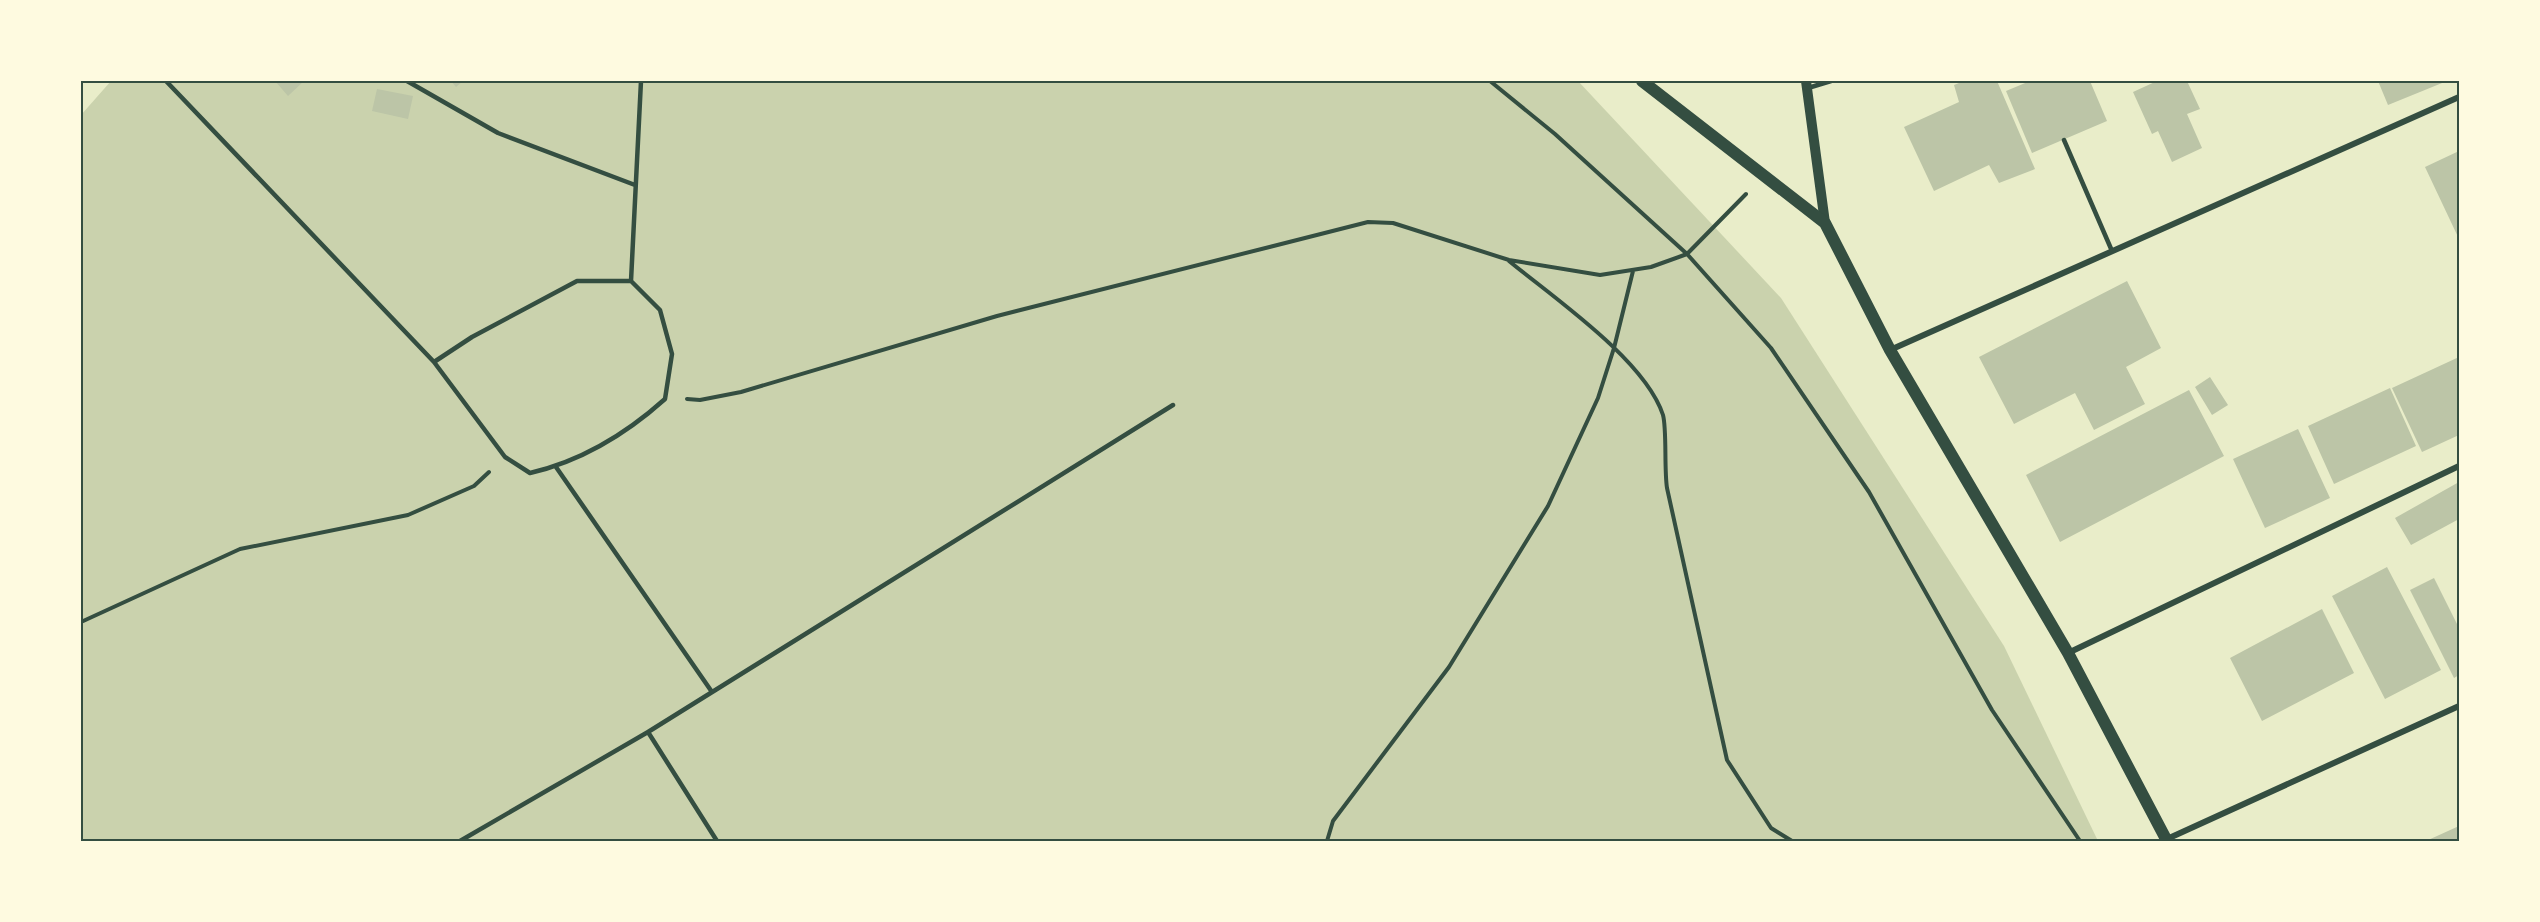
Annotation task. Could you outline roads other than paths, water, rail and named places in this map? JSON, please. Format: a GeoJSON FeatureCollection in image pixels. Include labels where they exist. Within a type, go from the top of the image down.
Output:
{"type":"FeatureCollection","features":[{"type":"Feature","properties":{"kind":"main road"},"geometry":{"type":"LineString","coordinates":[[1642,81],[1825,223],[1890,350],[2068,653],[2167,840]]}},
{"type":"Feature","properties":{"kind":"street"},"geometry":{"type":"LineString","coordinates":[[1806,85],[1825,223]]}},
{"type":"Feature","properties":{"kind":"street"},"geometry":{"type":"LineString","coordinates":[[1890,350],[2459,97]]}},
{"type":"Feature","properties":{"kind":"street"},"geometry":{"type":"LineString","coordinates":[[2068,653],[2459,466]]}},
{"type":"Feature","properties":{"kind":"street"},"geometry":{"type":"LineString","coordinates":[[2167,840],[2459,706]]}},
{"type":"Feature","properties":{"kind":"lane"},"geometry":{"type":"LineString","coordinates":[[166,81],[434,362],[505,457],[530,473],[556,467],[593,450],[635,426],[665,399],[672,354],[660,310],[630,281],[578,281],[472,337],[434,362]]}},
{"type":"Feature","properties":{"kind":"lane"},"geometry":{"type":"LineString","coordinates":[[407,81],[498,134],[635,185]]}},
{"type":"Feature","properties":{"kind":"lane"},"geometry":{"type":"LineString","coordinates":[[630,281],[641,81]]}},
{"type":"Feature","properties":{"kind":"lane"},"geometry":{"type":"LineString","coordinates":[[1806,85],[1832,81]]}},
{"type":"Feature","properties":{"kind":"lane"},"geometry":{"type":"LineString","coordinates":[[2064,140],[2112,251]]}},
{"type":"Feature","properties":{"kind":"lane"},"geometry":{"type":"LineString","coordinates":[[460,841],[648,732],[1173,405]]}},
{"type":"Feature","properties":{"kind":"lane"},"geometry":{"type":"LineString","coordinates":[[556,467],[712,692]]}},
{"type":"Feature","properties":{"kind":"lane"},"geometry":{"type":"LineString","coordinates":[[648,732],[717,841]]}}]}
